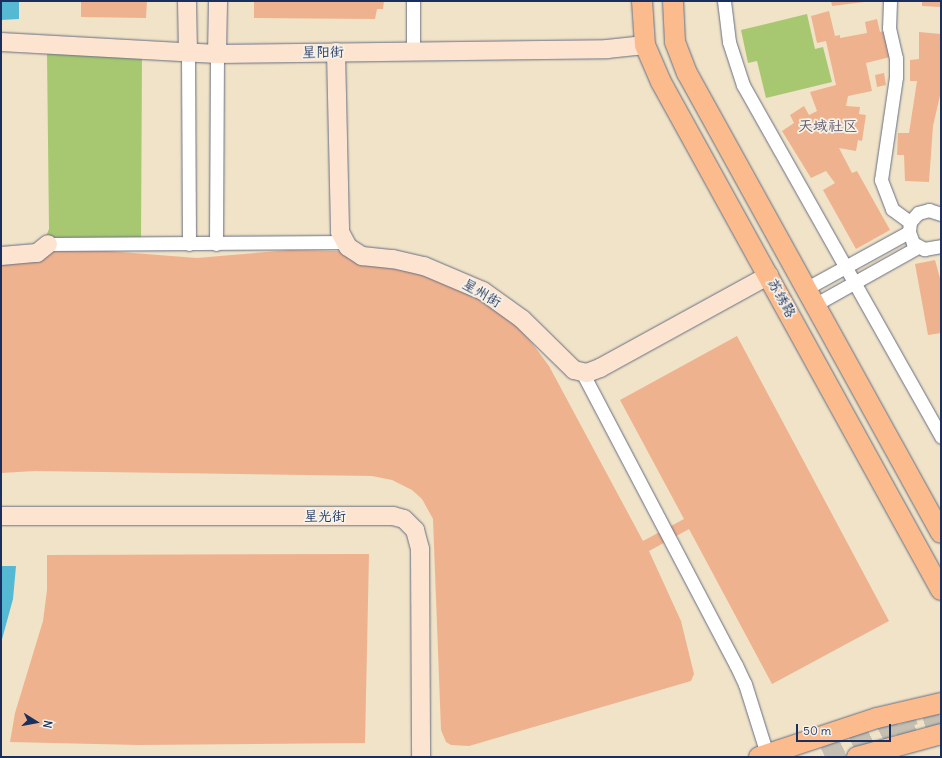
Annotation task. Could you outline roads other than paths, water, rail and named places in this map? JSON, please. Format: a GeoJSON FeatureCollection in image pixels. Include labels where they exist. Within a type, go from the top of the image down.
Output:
{"type":"FeatureCollection","features":[{"type":"Feature","properties":{"kind":"main road","name":"苏绣路"},"geometry":{"type":"LineString","coordinates":[[642,1],[645,45],[661,82],[769,275],[941,590]]}},
{"type":"Feature","properties":{"kind":"main road","name":"苏绣路"},"geometry":{"type":"LineString","coordinates":[[673,1],[675,42],[687,73],[941,533]]}},
{"type":"Feature","properties":{"kind":"main road"},"geometry":{"type":"LineString","coordinates":[[765,756],[877,718],[941,703]]}},
{"type":"Feature","properties":{"kind":"main road"},"geometry":{"type":"LineString","coordinates":[[857,757],[941,734]]}},
{"type":"Feature","properties":{"kind":"street"},"geometry":{"type":"LineString","coordinates":[[187,1],[188,244]]}},
{"type":"Feature","properties":{"kind":"street"},"geometry":{"type":"LineString","coordinates":[[216,244],[218,1]]}},
{"type":"Feature","properties":{"kind":"street"},"geometry":{"type":"LineString","coordinates":[[413,1],[413,51]]}},
{"type":"Feature","properties":{"kind":"street"},"geometry":{"type":"LineString","coordinates":[[724,1],[729,42],[744,85],[856,282],[941,437]]}},
{"type":"Feature","properties":{"kind":"street"},"geometry":{"type":"LineString","coordinates":[[890,1],[889,28],[896,58],[896,77],[881,180],[892,209],[910,227],[918,247]]}},
{"type":"Feature","properties":{"kind":"street","name":"星阳街"},"geometry":{"type":"LineString","coordinates":[[1,42],[39,42],[217,54],[607,49],[645,45]]}},
{"type":"Feature","properties":{"kind":"street"},"geometry":{"type":"LineString","coordinates":[[1,256],[36,254],[48,244],[345,242],[340,232],[336,52]]}},
{"type":"Feature","properties":{"kind":"street"},"geometry":{"type":"LineString","coordinates":[[811,296],[847,266],[910,227],[923,211],[935,211],[941,214]]}},
{"type":"Feature","properties":{"kind":"street","name":"星州街"},"geometry":{"type":"LineString","coordinates":[[345,242],[356,254],[424,266],[483,291],[530,326],[566,365],[582,372]]}},
{"type":"Feature","properties":{"kind":"street"},"geometry":{"type":"LineString","coordinates":[[811,296],[856,282],[918,247],[930,250],[941,246]]}},
{"type":"Feature","properties":{"kind":"street"},"geometry":{"type":"LineString","coordinates":[[765,756],[736,665],[582,372],[600,368],[769,275]]}},
{"type":"Feature","properties":{"kind":"street","name":"星光街"},"geometry":{"type":"LineString","coordinates":[[1,516],[385,516],[404,519],[418,534],[420,549],[421,757]]}},
{"type":"Feature","properties":{"kind":"water"},"geometry":{"type":"Polygon","coordinates":[[[1,1],[19,1],[19,19],[1,20],[1,1]]]}},
{"type":"Feature","properties":{"kind":"water"},"geometry":{"type":"Polygon","coordinates":[[[1,566],[16,566],[13,599],[1,643],[1,566]]]}},
{"type":"Feature","properties":{"kind":"tunnel"},"geometry":{"type":"LineString","coordinates":[[825,757],[913,715]]}},
{"type":"Feature","properties":{"kind":"tunnel"},"geometry":{"type":"LineString","coordinates":[[897,736],[941,720]]}},
{"type":"Feature","properties":{"kind":"district","name":"天域社区"},"geometry":{"type":"Point","coordinates":[828,126]}}]}
